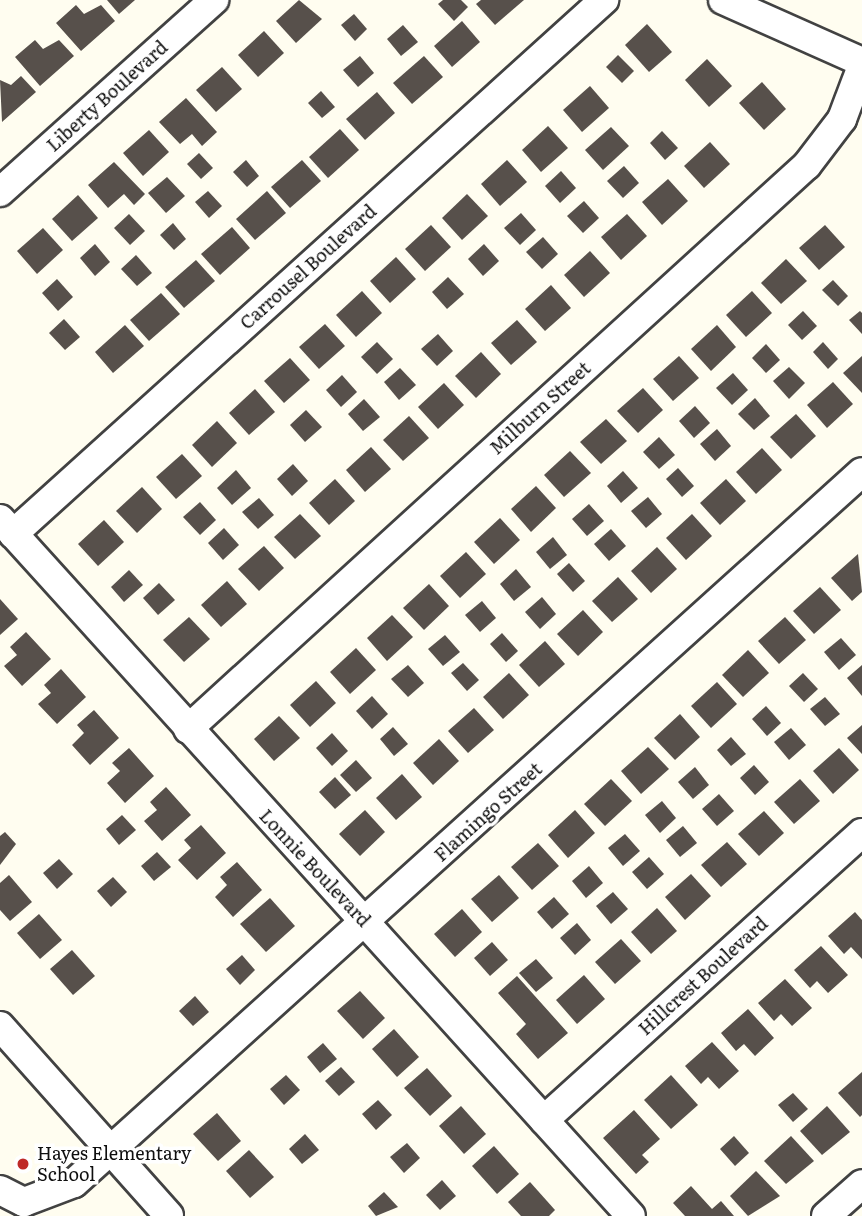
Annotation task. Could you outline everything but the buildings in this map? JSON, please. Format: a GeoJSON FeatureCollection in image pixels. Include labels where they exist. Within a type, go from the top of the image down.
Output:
{"type":"FeatureCollection","features":[{"type":"Feature","properties":{"kind":"street","name":"Liberty Boulevard"},"geometry":{"type":"LineString","coordinates":[[0,192],[214,0]]}},
{"type":"Feature","properties":{"kind":"street","name":"Carrousel Boulevard"},"geometry":{"type":"LineString","coordinates":[[6,527],[604,0]]}},
{"type":"Feature","properties":{"kind":"street"},"geometry":{"type":"LineString","coordinates":[[723,0],[862,64]]}},
{"type":"Feature","properties":{"kind":"street","name":"Milburn Street"},"geometry":{"type":"LineString","coordinates":[[188,729],[807,165],[842,119],[862,64]]}},
{"type":"Feature","properties":{"kind":"street","name":"Flamingo Street"},"geometry":{"type":"LineString","coordinates":[[0,1189],[24,1202],[41,1201],[74,1183],[862,472]]}},
{"type":"Feature","properties":{"kind":"street","name":"Lonnie Boulevard"},"geometry":{"type":"LineString","coordinates":[[6,527],[631,1216]]}},
{"type":"Feature","properties":{"kind":"street","name":"Hillcrest Boulevard"},"geometry":{"type":"LineString","coordinates":[[544,1120],[862,833]]}},
{"type":"Feature","properties":{"kind":"street"},"geometry":{"type":"LineString","coordinates":[[0,1026],[169,1216]]}},
{"type":"Feature","properties":{"kind":"street"},"geometry":{"type":"LineString","coordinates":[[826,1216],[862,1184]]}},
{"type":"Feature","properties":{"kind":"place","name":"Hayes Elementary School"},"geometry":{"type":"Point","coordinates":[23,1164]}}]}
